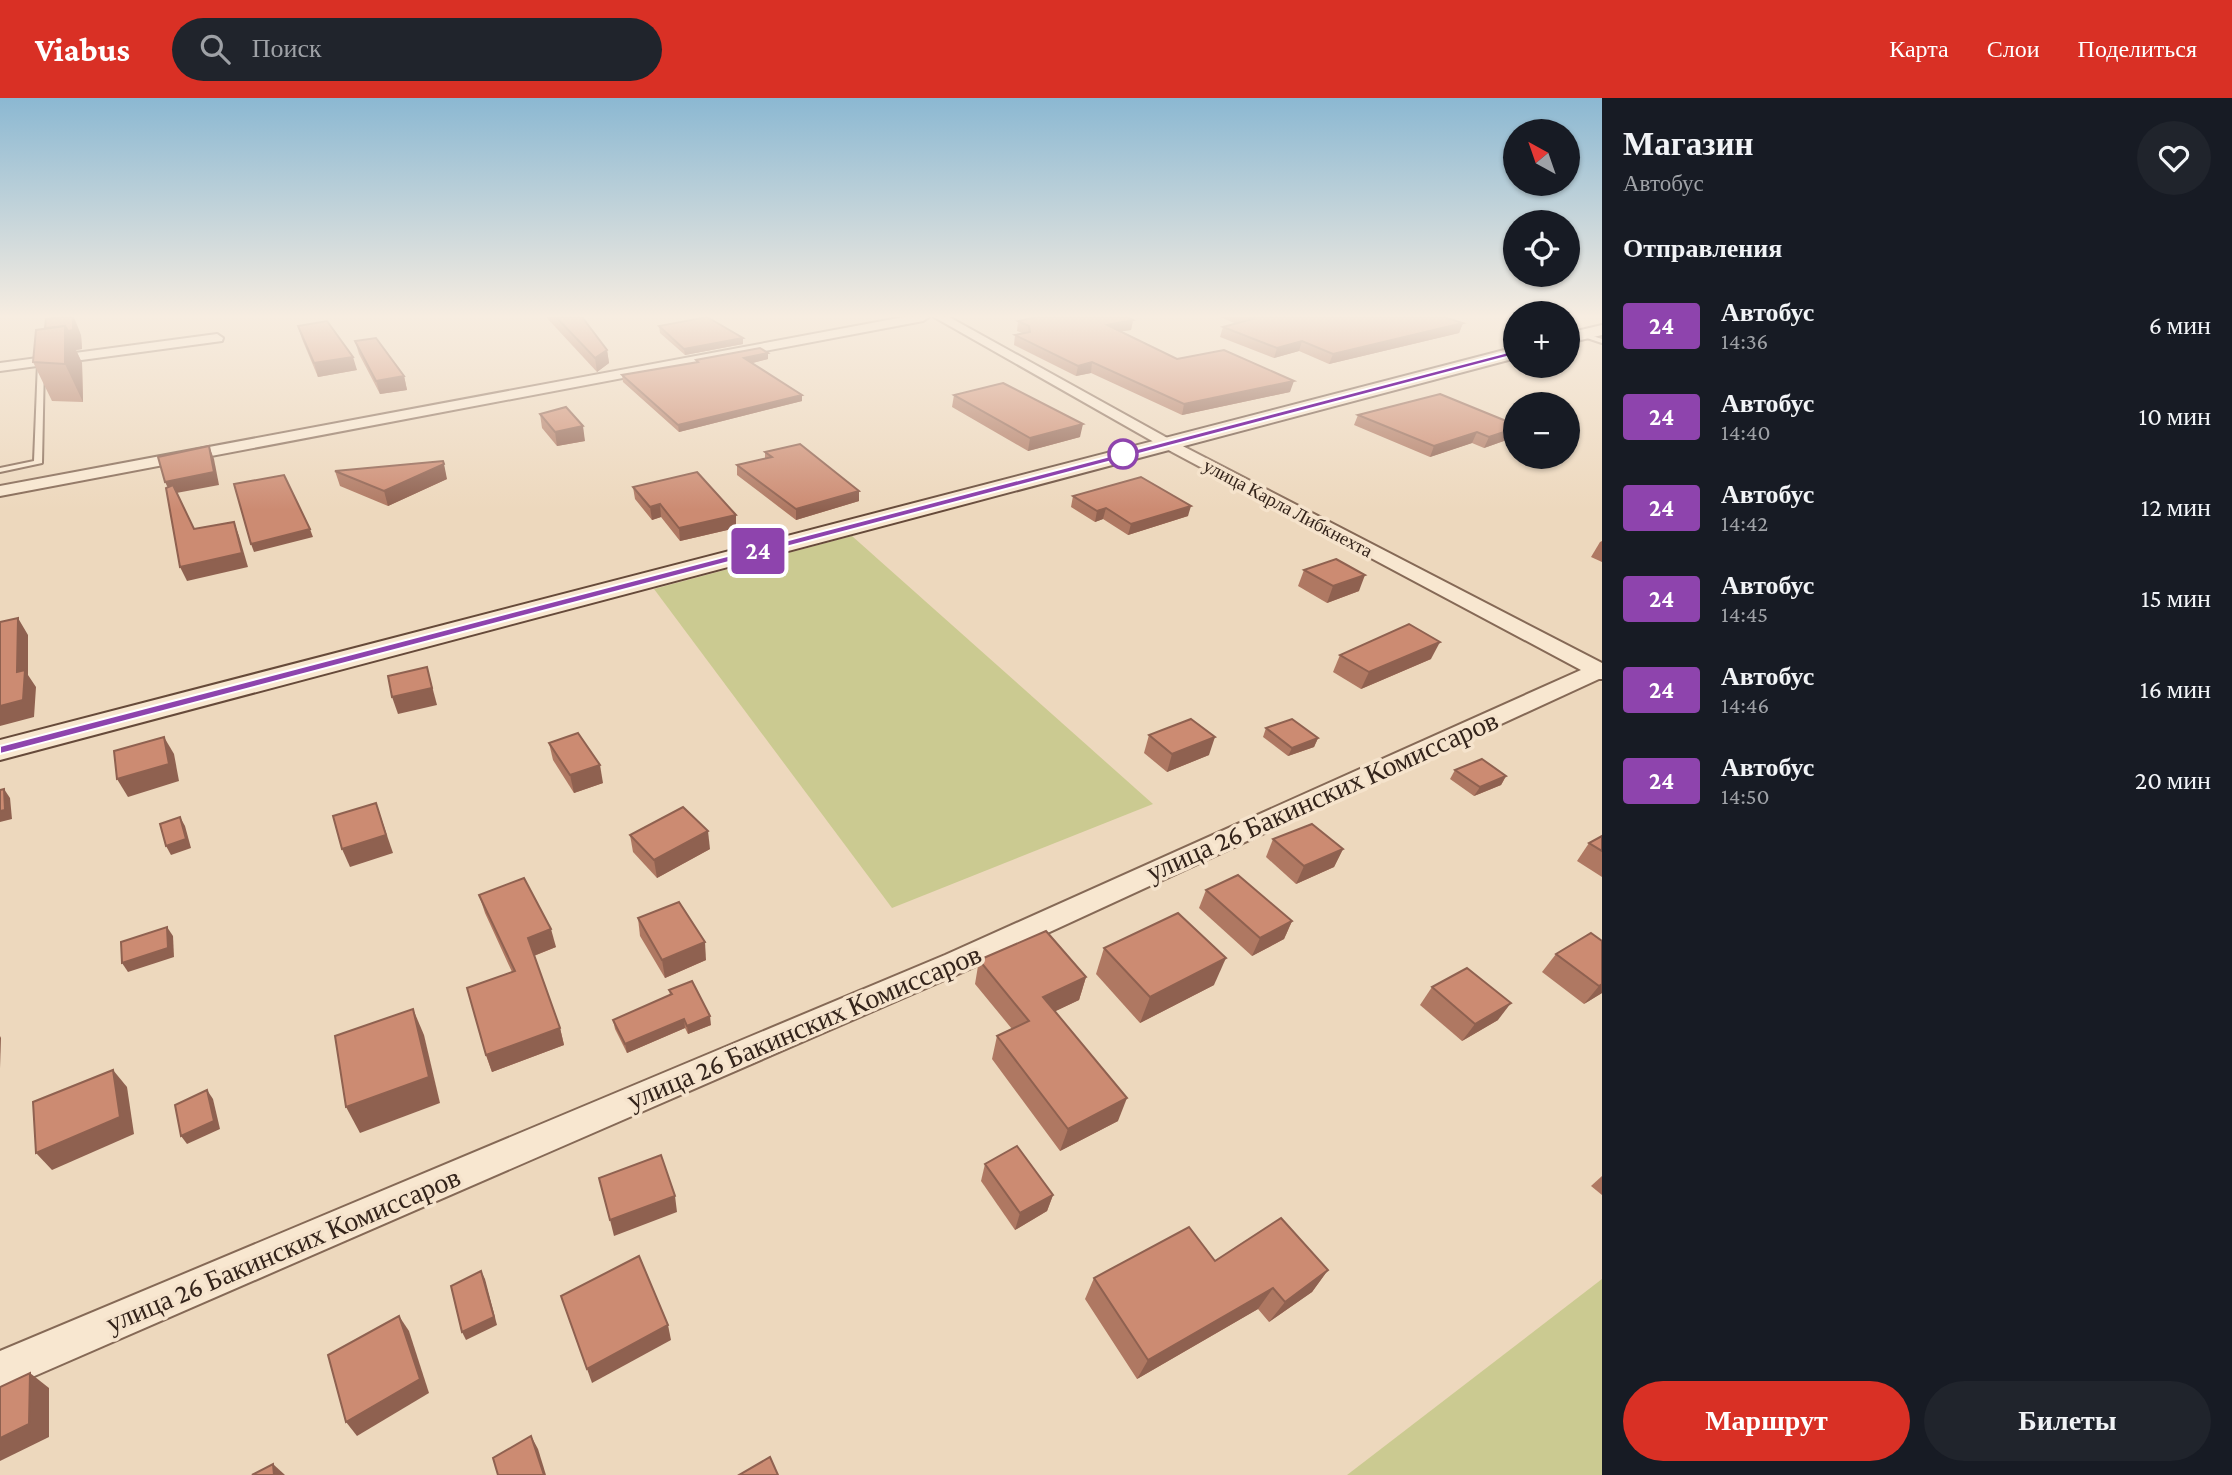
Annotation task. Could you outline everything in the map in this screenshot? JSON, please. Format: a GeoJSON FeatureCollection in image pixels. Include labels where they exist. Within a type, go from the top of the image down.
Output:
{"type":"FeatureCollection","features":[{"type":"Feature","properties":{"kind":"main road"},"geometry":{"type":"LineString","coordinates":[[0,750],[1403,381]]}},
{"type":"Feature","properties":{"kind":"street"},"geometry":{"type":"LineString","coordinates":[[0,491],[582,381]]}},
{"type":"Feature","properties":{"kind":"street","name":"улица Карла Либкнехта"},"geometry":{"type":"LineString","coordinates":[[1055,381],[1166,443],[1601,671]]}},
{"type":"Feature","properties":{"kind":"street","name":"улица 26 Бакинских Комиссаров"},"geometry":{"type":"LineString","coordinates":[[0,1371],[955,962],[1601,671]]}},
{"type":"Feature","properties":{"kind":"lane"},"geometry":{"type":"LineString","coordinates":[[0,470],[38,463],[40,381]]}},
{"type":"Feature","properties":{"kind":"shaded area"},"geometry":{"type":"Polygon","coordinates":[[[852,536],[1153,804],[892,908],[654,589],[852,536]]]}},
{"type":"Feature","properties":{"kind":"shaded area"},"geometry":{"type":"Polygon","coordinates":[[[1602,1279],[1602,1475],[1347,1475],[1602,1279]]]}},
{"type":"Feature","properties":{"kind":"building"},"geometry":{"type":"Polygon","coordinates":[[[629,381],[780,381],[802,395],[678,425],[629,381]]]}},
{"type":"Feature","properties":{"kind":"building"},"geometry":{"type":"Polygon","coordinates":[[[1134,381],[1293,381],[1184,404],[1134,381]]]}},
{"type":"Feature","properties":{"kind":"building"},"geometry":{"type":"Polygon","coordinates":[[[1003,383],[1083,424],[1030,438],[954,395],[1003,383]]]}},
{"type":"Feature","properties":{"kind":"building"},"geometry":{"type":"Polygon","coordinates":[[[1440,394],[1503,420],[1503,432],[1489,437],[1477,432],[1434,446],[1358,415],[1440,394]]]}},
{"type":"Feature","properties":{"kind":"building"},"geometry":{"type":"Polygon","coordinates":[[[566,407],[583,426],[555,432],[540,414],[566,407]]]}},
{"type":"Feature","properties":{"kind":"building"},"geometry":{"type":"Polygon","coordinates":[[[800,444],[859,491],[796,509],[737,465],[772,457],[765,452],[800,444]]]}},
{"type":"Feature","properties":{"kind":"building"},"geometry":{"type":"Polygon","coordinates":[[[209,446],[214,472],[165,482],[158,457],[209,446]]]}},
{"type":"Feature","properties":{"kind":"building"},"geometry":{"type":"Polygon","coordinates":[[[443,461],[444,464],[384,491],[335,471],[443,461]]]}},
{"type":"Feature","properties":{"kind":"building"},"geometry":{"type":"Polygon","coordinates":[[[697,472],[736,515],[679,528],[660,504],[650,507],[633,487],[697,472]]]}},
{"type":"Feature","properties":{"kind":"building"},"geometry":{"type":"Polygon","coordinates":[[[284,475],[310,529],[251,544],[234,484],[284,475]]]}},
{"type":"Feature","properties":{"kind":"building"},"geometry":{"type":"Polygon","coordinates":[[[1141,477],[1191,506],[1131,524],[1106,508],[1097,511],[1073,496],[1141,477]]]}},
{"type":"Feature","properties":{"kind":"building"},"geometry":{"type":"Polygon","coordinates":[[[173,485],[194,529],[234,522],[242,553],[180,567],[166,488],[173,485]]]}},
{"type":"Feature","properties":{"kind":"building"},"geometry":{"type":"Polygon","coordinates":[[[1336,559],[1365,575],[1333,586],[1304,570],[1336,559]]]}},
{"type":"Feature","properties":{"kind":"building"},"geometry":{"type":"Polygon","coordinates":[[[18,618],[17,672],[25,670],[23,700],[0,706],[0,622],[18,618]]]}},
{"type":"Feature","properties":{"kind":"building"},"geometry":{"type":"Polygon","coordinates":[[[1409,624],[1440,642],[1369,672],[1340,655],[1409,624]]]}},
{"type":"Feature","properties":{"kind":"building"},"geometry":{"type":"Polygon","coordinates":[[[427,667],[432,688],[392,697],[388,676],[427,667]]]}},
{"type":"Feature","properties":{"kind":"building"},"geometry":{"type":"Polygon","coordinates":[[[1191,719],[1215,737],[1172,754],[1149,735],[1191,719]]]}},
{"type":"Feature","properties":{"kind":"building"},"geometry":{"type":"Polygon","coordinates":[[[1292,719],[1318,738],[1292,748],[1266,728],[1292,719]]]}},
{"type":"Feature","properties":{"kind":"building"},"geometry":{"type":"Polygon","coordinates":[[[578,733],[600,765],[570,775],[549,743],[578,733]]]}},
{"type":"Feature","properties":{"kind":"building"},"geometry":{"type":"Polygon","coordinates":[[[164,737],[169,764],[117,779],[114,751],[164,737]]]}},
{"type":"Feature","properties":{"kind":"building"},"geometry":{"type":"Polygon","coordinates":[[[1482,759],[1506,776],[1480,787],[1455,770],[1482,759]]]}},
{"type":"Feature","properties":{"kind":"building"},"geometry":{"type":"Polygon","coordinates":[[[4,789],[5,810],[0,811],[0,790],[4,789]]]}},
{"type":"Feature","properties":{"kind":"building"},"geometry":{"type":"Polygon","coordinates":[[[376,803],[386,835],[342,849],[333,816],[376,803]]]}},
{"type":"Feature","properties":{"kind":"building"},"geometry":{"type":"Polygon","coordinates":[[[683,807],[708,831],[654,860],[630,835],[683,807]]]}},
{"type":"Feature","properties":{"kind":"building"},"geometry":{"type":"Polygon","coordinates":[[[180,817],[186,839],[166,846],[160,824],[180,817]]]}},
{"type":"Feature","properties":{"kind":"building"},"geometry":{"type":"Polygon","coordinates":[[[1312,824],[1343,849],[1304,866],[1273,839],[1312,824]]]}},
{"type":"Feature","properties":{"kind":"building"},"geometry":{"type":"Polygon","coordinates":[[[1602,836],[1602,851],[1589,843],[1602,836]]]}},
{"type":"Feature","properties":{"kind":"building"},"geometry":{"type":"Polygon","coordinates":[[[1238,875],[1292,921],[1260,938],[1206,890],[1238,875]]]}},
{"type":"Feature","properties":{"kind":"building"},"geometry":{"type":"Polygon","coordinates":[[[524,878],[551,929],[528,938],[560,1028],[486,1055],[467,988],[515,971],[479,895],[524,878]]]}},
{"type":"Feature","properties":{"kind":"building"},"geometry":{"type":"Polygon","coordinates":[[[679,902],[705,942],[662,960],[638,918],[679,902]]]}},
{"type":"Feature","properties":{"kind":"building"},"geometry":{"type":"Polygon","coordinates":[[[1178,913],[1226,958],[1150,997],[1104,948],[1178,913]]]}},
{"type":"Feature","properties":{"kind":"building"},"geometry":{"type":"Polygon","coordinates":[[[167,927],[168,948],[122,963],[121,942],[167,927]]]}},
{"type":"Feature","properties":{"kind":"building"},"geometry":{"type":"Polygon","coordinates":[[[1046,931],[1086,977],[1043,997],[1127,1098],[1068,1129],[997,1036],[1029,1021],[979,960],[1046,931]]]}},
{"type":"Feature","properties":{"kind":"building"},"geometry":{"type":"Polygon","coordinates":[[[1591,933],[1602,941],[1602,984],[1599,986],[1556,954],[1591,933]]]}},
{"type":"Feature","properties":{"kind":"building"},"geometry":{"type":"Polygon","coordinates":[[[1467,968],[1511,1003],[1475,1024],[1432,987],[1467,968]]]}},
{"type":"Feature","properties":{"kind":"building"},"geometry":{"type":"Polygon","coordinates":[[[692,981],[710,1016],[687,1026],[684,1019],[625,1044],[613,1020],[672,994],[669,990],[692,981]]]}},
{"type":"Feature","properties":{"kind":"building"},"geometry":{"type":"Polygon","coordinates":[[[413,1009],[429,1077],[346,1107],[335,1036],[413,1009]]]}},
{"type":"Feature","properties":{"kind":"building"},"geometry":{"type":"Polygon","coordinates":[[[113,1070],[120,1117],[36,1153],[33,1102],[113,1070]]]}},
{"type":"Feature","properties":{"kind":"building"},"geometry":{"type":"Polygon","coordinates":[[[207,1090],[214,1121],[181,1136],[175,1105],[207,1090]]]}},
{"type":"Feature","properties":{"kind":"building"},"geometry":{"type":"Polygon","coordinates":[[[1017,1146],[1053,1195],[1020,1213],[985,1164],[1017,1146]]]}},
{"type":"Feature","properties":{"kind":"building"},"geometry":{"type":"Polygon","coordinates":[[[661,1155],[675,1196],[610,1220],[599,1178],[661,1155]]]}},
{"type":"Feature","properties":{"kind":"building"},"geometry":{"type":"Polygon","coordinates":[[[1281,1218],[1328,1270],[1285,1302],[1273,1288],[1148,1360],[1094,1278],[1189,1227],[1215,1261],[1281,1218]]]}},
{"type":"Feature","properties":{"kind":"building"},"geometry":{"type":"Polygon","coordinates":[[[639,1256],[668,1325],[587,1369],[561,1296],[639,1256]]]}},
{"type":"Feature","properties":{"kind":"building"},"geometry":{"type":"Polygon","coordinates":[[[481,1271],[494,1317],[462,1332],[451,1286],[481,1271]]]}},
{"type":"Feature","properties":{"kind":"building"},"geometry":{"type":"Polygon","coordinates":[[[399,1316],[420,1379],[346,1422],[328,1355],[399,1316]]]}},
{"type":"Feature","properties":{"kind":"building"},"geometry":{"type":"Polygon","coordinates":[[[30,1373],[29,1424],[0,1438],[0,1387],[30,1373]]]}},
{"type":"Feature","properties":{"kind":"building"},"geometry":{"type":"Polygon","coordinates":[[[531,1436],[544,1475],[498,1475],[493,1458],[531,1436]]]}},
{"type":"Feature","properties":{"kind":"building"},"geometry":{"type":"Polygon","coordinates":[[[770,1457],[778,1475],[739,1475],[770,1457]]]}},
{"type":"Feature","properties":{"kind":"building"},"geometry":{"type":"Polygon","coordinates":[[[273,1464],[274,1475],[252,1475],[273,1464]]]}},
{"type":"Feature","properties":{"kind":"bus line","name":"24"},"geometry":{"type":"LineString","coordinates":[[0,750],[1404,381]]}}]}
